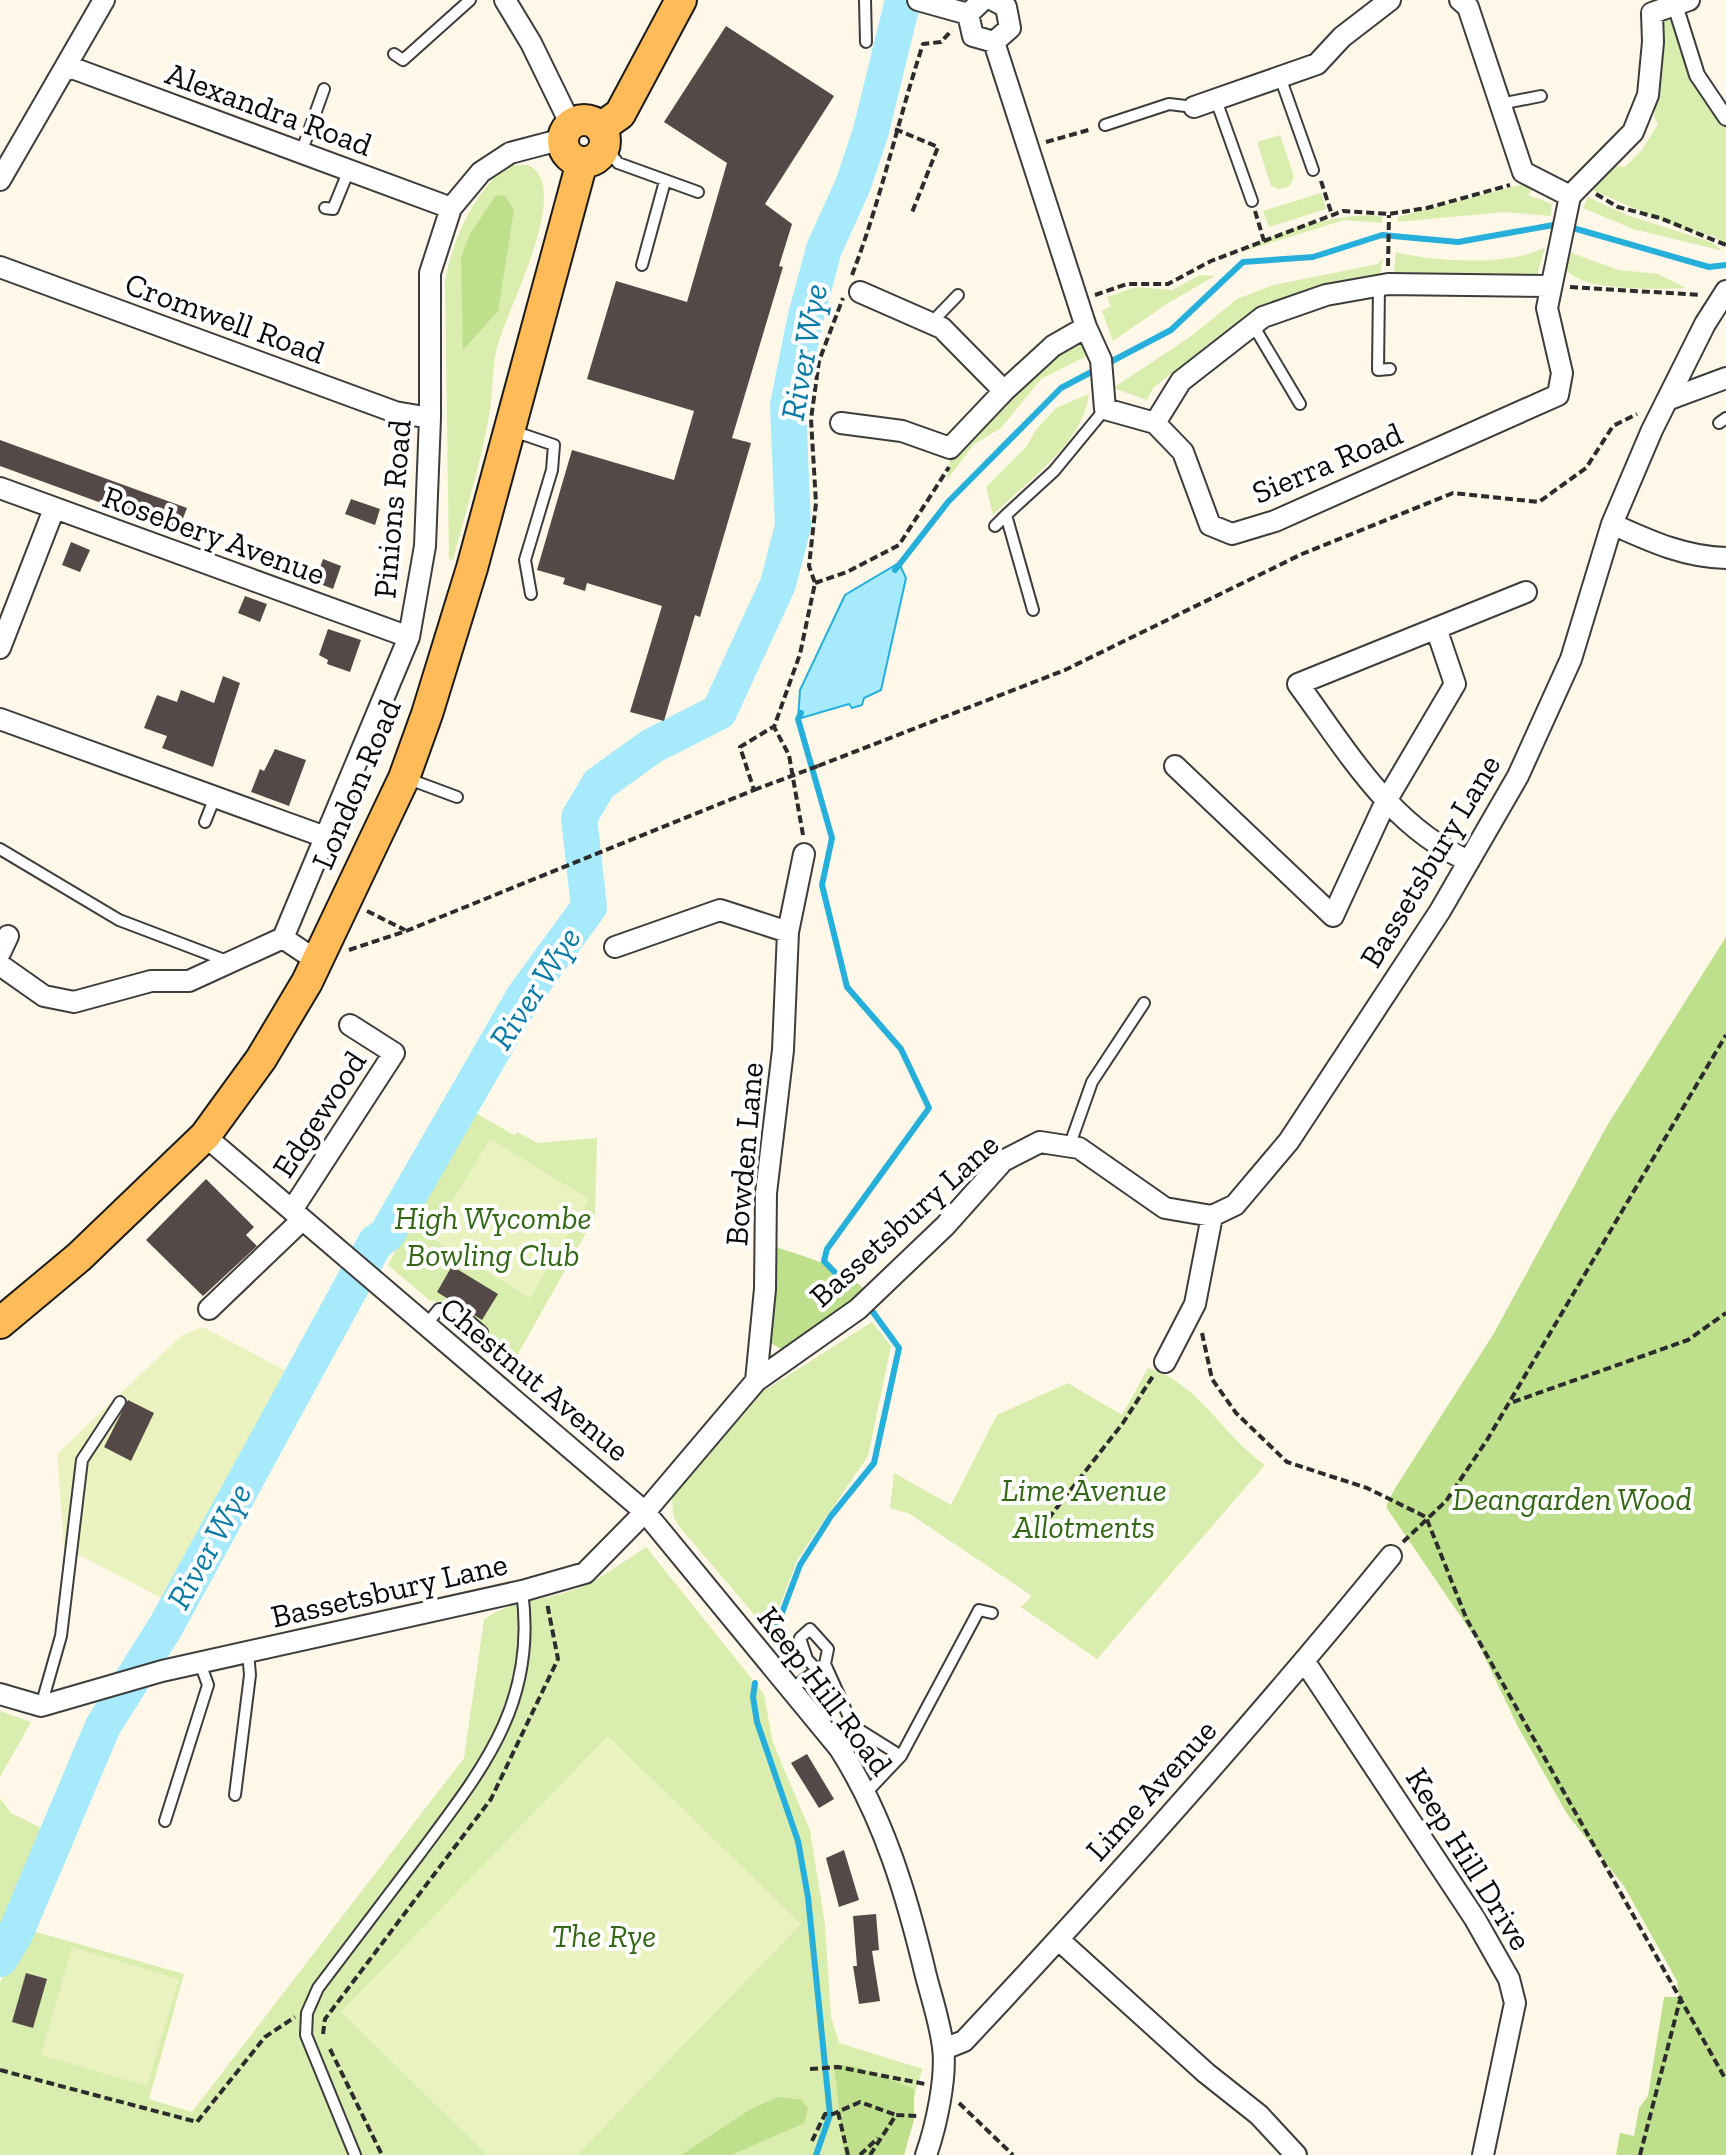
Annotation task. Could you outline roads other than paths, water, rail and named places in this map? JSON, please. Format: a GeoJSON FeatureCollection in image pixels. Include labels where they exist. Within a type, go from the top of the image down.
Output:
{"type":"FeatureCollection","features":[{"type":"Feature","properties":{"kind":"main road","name":"London Road"},"geometry":{"type":"LineString","coordinates":[[0,1323],[79,1257],[205,1136],[261,1059],[317,961],[404,778],[472,568],[511,430],[584,140],[620,114],[642,69],[686,0]]}},
{"type":"Feature","properties":{"kind":"street"},"geometry":{"type":"LineString","coordinates":[[0,180],[104,0]]}},
{"type":"Feature","properties":{"kind":"street"},"geometry":{"type":"LineString","coordinates":[[918,0],[963,8],[973,36],[994,42]]}},
{"type":"Feature","properties":{"kind":"street"},"geometry":{"type":"LineString","coordinates":[[1194,107],[1317,64],[1342,37],[1390,0]]}},
{"type":"Feature","properties":{"kind":"street"},"geometry":{"type":"LineString","coordinates":[[1460,0],[1468,7],[1523,172],[1572,197],[1633,132],[1648,95],[1653,42],[1652,13],[1682,2],[1697,75],[1726,118]]}},
{"type":"Feature","properties":{"kind":"street"},"geometry":{"type":"LineString","coordinates":[[507,1],[584,140]]}},
{"type":"Feature","properties":{"kind":"street"},"geometry":{"type":"LineString","coordinates":[[994,42],[1010,28],[1007,2]]}},
{"type":"Feature","properties":{"kind":"street"},"geometry":{"type":"LineString","coordinates":[[994,42],[1086,327],[1101,360],[1104,400],[1155,423],[1181,381],[1263,317],[1326,295],[1379,286],[1551,286]]}},
{"type":"Feature","properties":{"kind":"street","name":"Alexandra Road"},"geometry":{"type":"LineString","coordinates":[[67,66],[451,208]]}},
{"type":"Feature","properties":{"kind":"street","name":"Pinions Road"},"geometry":{"type":"LineString","coordinates":[[283,938],[328,838],[409,637],[425,546],[430,418],[430,273],[451,208],[481,172],[510,153],[584,140]]}},
{"type":"Feature","properties":{"kind":"street","name":"Sierra Road"},"geometry":{"type":"LineString","coordinates":[[1155,423],[1183,452],[1210,525],[1232,534],[1275,521],[1558,395],[1562,373],[1547,308],[1572,197]]}},
{"type":"Feature","properties":{"kind":"street","name":"Cromwell Road"},"geometry":{"type":"LineString","coordinates":[[0,267],[395,412],[430,418]]}},
{"type":"Feature","properties":{"kind":"street"},"geometry":{"type":"LineString","coordinates":[[860,292],[942,328],[1004,391]]}},
{"type":"Feature","properties":{"kind":"street","name":"Bassetsbury Lane"},"geometry":{"type":"LineString","coordinates":[[41,1706],[200,1663],[522,1591],[585,1573],[645,1512],[756,1381],[858,1309],[945,1226],[1003,1161],[1040,1142],[1079,1148],[1165,1208],[1212,1216],[1235,1205],[1289,1141],[1469,861],[1518,776],[1571,659],[1612,524],[1667,400],[1724,294]]}},
{"type":"Feature","properties":{"kind":"street"},"geometry":{"type":"LineString","coordinates":[[841,423],[902,431],[950,448],[1004,391],[1053,346],[1086,327]]}},
{"type":"Feature","properties":{"kind":"street"},"geometry":{"type":"LineString","coordinates":[[1667,400],[1726,378]]}},
{"type":"Feature","properties":{"kind":"street","name":"Rosebery Avenue"},"geometry":{"type":"LineString","coordinates":[[0,488],[409,637]]}},
{"type":"Feature","properties":{"kind":"street"},"geometry":{"type":"LineString","coordinates":[[0,648],[54,509]]}},
{"type":"Feature","properties":{"kind":"street"},"geometry":{"type":"LineString","coordinates":[[1612,524],[1665,548],[1701,557],[1726,558]]}},
{"type":"Feature","properties":{"kind":"street"},"geometry":{"type":"LineString","coordinates":[[1469,861],[1443,850],[1386,801],[1298,684],[1526,592]]}},
{"type":"Feature","properties":{"kind":"street"},"geometry":{"type":"LineString","coordinates":[[1175,766],[1333,916],[1386,801],[1455,684],[1436,628]]}},
{"type":"Feature","properties":{"kind":"street"},"geometry":{"type":"LineString","coordinates":[[0,719],[328,838]]}},
{"type":"Feature","properties":{"kind":"street","name":"Bowden Lane"},"geometry":{"type":"LineString","coordinates":[[756,1381],[765,1289],[766,1193],[783,1050],[788,932],[804,854]]}},
{"type":"Feature","properties":{"kind":"street"},"geometry":{"type":"LineString","coordinates":[[615,947],[720,910],[788,932]]}},
{"type":"Feature","properties":{"kind":"street"},"geometry":{"type":"LineString","coordinates":[[0,965],[44,996],[74,1002],[151,981],[189,981],[283,938],[317,961]]}},
{"type":"Feature","properties":{"kind":"street","name":"Edgewood"},"geometry":{"type":"LineString","coordinates":[[297,1215],[394,1053],[350,1025]]}},
{"type":"Feature","properties":{"kind":"street","name":"Chestnut Avenue"},"geometry":{"type":"LineString","coordinates":[[205,1136],[645,1512]]}},
{"type":"Feature","properties":{"kind":"street"},"geometry":{"type":"LineString","coordinates":[[209,1309],[297,1215]]}},
{"type":"Feature","properties":{"kind":"street"},"geometry":{"type":"LineString","coordinates":[[1165,1362],[1195,1304],[1212,1216]]}},
{"type":"Feature","properties":{"kind":"street","name":"Keep Hill Road"},"geometry":{"type":"LineString","coordinates":[[645,1512],[840,1749],[867,1792],[915,1929],[944,2049],[937,2118],[926,2155]]}},
{"type":"Feature","properties":{"kind":"street","name":"Lime Avenue"},"geometry":{"type":"LineString","coordinates":[[944,2049],[964,2041],[1059,1940],[1305,1662],[1391,1556]]}},
{"type":"Feature","properties":{"kind":"street","name":"Keep Hill Drive"},"geometry":{"type":"LineString","coordinates":[[1305,1662],[1475,1919],[1509,1979],[1515,2003],[1483,2155]]}},
{"type":"Feature","properties":{"kind":"street"},"geometry":{"type":"LineString","coordinates":[[0,1694],[41,1706]]}},
{"type":"Feature","properties":{"kind":"street"},"geometry":{"type":"LineString","coordinates":[[1059,1940],[1206,2073],[1259,2115],[1296,2155]]}},
{"type":"Feature","properties":{"kind":"lane"},"geometry":{"type":"LineString","coordinates":[[394,54],[403,60],[470,0]]}},
{"type":"Feature","properties":{"kind":"lane"},"geometry":{"type":"LineString","coordinates":[[865,0],[866,42]]}},
{"type":"Feature","properties":{"kind":"lane"},"geometry":{"type":"LineString","coordinates":[[1280,77],[1313,170]]}},
{"type":"Feature","properties":{"kind":"lane"},"geometry":{"type":"LineString","coordinates":[[301,153],[324,89]]}},
{"type":"Feature","properties":{"kind":"lane"},"geometry":{"type":"LineString","coordinates":[[1500,104],[1541,96]]}},
{"type":"Feature","properties":{"kind":"lane"},"geometry":{"type":"LineString","coordinates":[[1216,100],[1252,201]]}},
{"type":"Feature","properties":{"kind":"lane"},"geometry":{"type":"LineString","coordinates":[[1105,125],[1169,104],[1194,107]]}},
{"type":"Feature","properties":{"kind":"lane"},"geometry":{"type":"LineString","coordinates":[[584,140],[618,163],[698,192]]}},
{"type":"Feature","properties":{"kind":"lane"},"geometry":{"type":"LineString","coordinates":[[325,208],[333,209],[349,170]]}},
{"type":"Feature","properties":{"kind":"lane"},"geometry":{"type":"LineString","coordinates":[[642,265],[665,181]]}},
{"type":"Feature","properties":{"kind":"lane"},"geometry":{"type":"LineString","coordinates":[[1379,286],[1378,370],[1390,369]]}},
{"type":"Feature","properties":{"kind":"lane"},"geometry":{"type":"LineString","coordinates":[[931,323],[958,295]]}},
{"type":"Feature","properties":{"kind":"lane"},"geometry":{"type":"LineString","coordinates":[[1253,325],[1300,404]]}},
{"type":"Feature","properties":{"kind":"lane"},"geometry":{"type":"LineString","coordinates":[[995,526],[1054,471],[1104,400]]}},
{"type":"Feature","properties":{"kind":"lane"},"geometry":{"type":"LineString","coordinates":[[511,430],[554,445],[552,470],[525,560],[531,594]]}},
{"type":"Feature","properties":{"kind":"lane"},"geometry":{"type":"LineString","coordinates":[[1006,515],[1033,610]]}},
{"type":"Feature","properties":{"kind":"lane"},"geometry":{"type":"LineString","coordinates":[[404,778],[457,797]]}},
{"type":"Feature","properties":{"kind":"lane"},"geometry":{"type":"LineString","coordinates":[[205,822],[215,797]]}},
{"type":"Feature","properties":{"kind":"lane"},"geometry":{"type":"LineString","coordinates":[[0,849],[119,920],[229,962]]}},
{"type":"Feature","properties":{"kind":"lane"},"geometry":{"type":"LineString","coordinates":[[1069,1147],[1092,1082],[1144,1003]]}},
{"type":"Feature","properties":{"kind":"lane"},"geometry":{"type":"LineString","coordinates":[[426,1325],[439,1309],[460,1313],[482,1332]]}},
{"type":"Feature","properties":{"kind":"lane"},"geometry":{"type":"LineString","coordinates":[[41,1706],[61,1636],[82,1460],[120,1402]]}},
{"type":"Feature","properties":{"kind":"lane"},"geometry":{"type":"LineString","coordinates":[[355,2155],[306,2035],[307,2013],[318,1988],[485,1766],[508,1715],[521,1674],[527,1630],[522,1591]]}},
{"type":"Feature","properties":{"kind":"lane"},"geometry":{"type":"LineString","coordinates":[[867,1792],[901,1756],[979,1610],[992,1613]]}},
{"type":"Feature","properties":{"kind":"lane"},"geometry":{"type":"LineString","coordinates":[[235,1795],[250,1675],[248,1652]]}},
{"type":"Feature","properties":{"kind":"lane"},"geometry":{"type":"LineString","coordinates":[[165,1821],[208,1685],[200,1663]]}},
{"type":"Feature","properties":{"kind":"lane"},"geometry":{"type":"LineString","coordinates":[[790,1690],[821,1667],[853,1726],[901,1756]]}},
{"type":"Feature","properties":{"kind":"water"},"geometry":{"type":"Polygon","coordinates":[[[899,563],[906,578],[881,690],[864,698],[862,705],[852,708],[849,704],[798,719],[800,690],[845,595],[899,563]]]}},
{"type":"Feature","properties":{"kind":"waterway","name":"River Wye"},"geometry":{"type":"LineString","coordinates":[[0,1959],[16,1932],[103,1726],[166,1626],[375,1243],[387,1234],[524,996],[589,907],[579,818],[599,784],[652,746],[719,712],[778,584],[793,526],[788,405],[805,320],[824,249],[853,185],[871,131],[903,0]]}},
{"type":"Feature","properties":{"kind":"waterway"},"geometry":{"type":"LineString","coordinates":[[895,570],[948,502],[1061,388],[1171,330],[1243,262],[1313,257],[1382,235],[1458,242],[1559,224],[1709,267],[1726,265]]}},
{"type":"Feature","properties":{"kind":"waterway"},"geometry":{"type":"LineString","coordinates":[[801,713],[798,719],[832,838],[822,885],[847,987],[901,1049],[929,1108],[827,1249],[824,1261],[845,1283]]}},
{"type":"Feature","properties":{"kind":"waterway"},"geometry":{"type":"LineString","coordinates":[[774,1634],[800,1565],[831,1516],[874,1463],[899,1348],[870,1308]]}},
{"type":"Feature","properties":{"kind":"waterway"},"geometry":{"type":"LineString","coordinates":[[755,1683],[753,1697],[757,1722],[798,1841],[808,1897],[830,2115],[816,2155]]}},
{"type":"Feature","properties":{"kind":"park label","name":"High Wycombe Bowling Club"},"geometry":{"type":"Point","coordinates":[493,1236]}},
{"type":"Feature","properties":{"kind":"park label","name":"Deangarden Wood"},"geometry":{"type":"Point","coordinates":[1572,1499]}},
{"type":"Feature","properties":{"kind":"park label","name":"Lime Avenue Allotments"},"geometry":{"type":"Point","coordinates":[1084,1508]}},
{"type":"Feature","properties":{"kind":"park label","name":"The Rye"},"geometry":{"type":"Point","coordinates":[604,1936]}}]}
